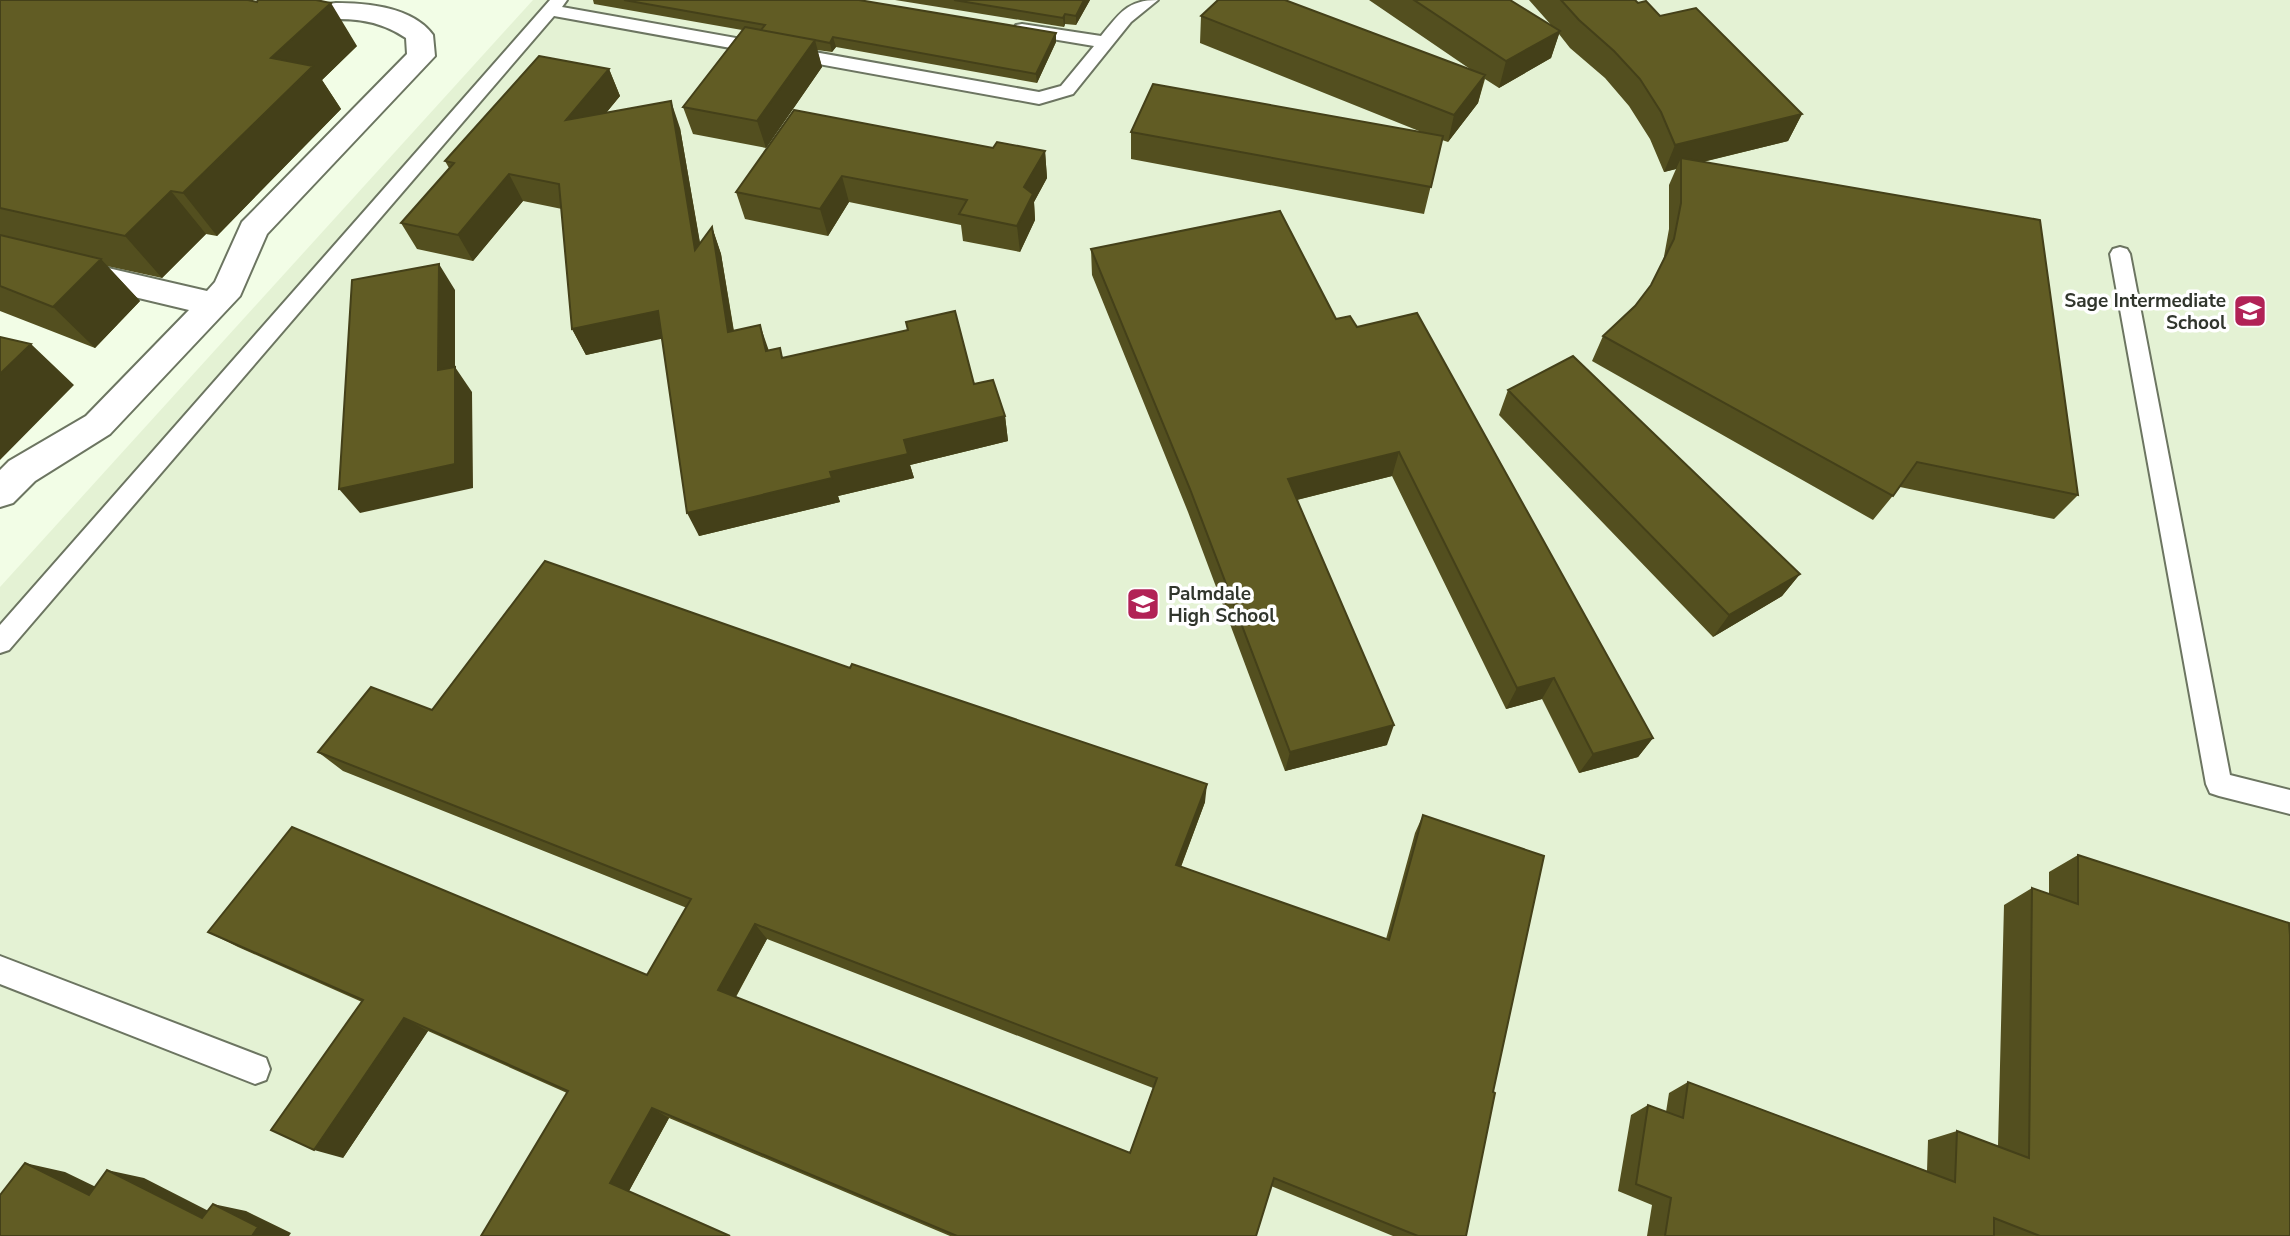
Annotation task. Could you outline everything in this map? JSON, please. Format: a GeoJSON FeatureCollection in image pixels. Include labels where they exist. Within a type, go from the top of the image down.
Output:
{"type":"FeatureCollection","features":[{"type":"Feature","properties":{"kind":"street"},"geometry":{"type":"LineString","coordinates":[[0,493],[22,471],[98,425],[229,288],[253,229],[421,56],[419,35],[391,17],[371,12],[330,10],[254,19]]}},
{"type":"Feature","properties":{"kind":"street"},"geometry":{"type":"LineString","coordinates":[[0,254],[214,304]]}},
{"type":"Feature","properties":{"kind":"lane"},"geometry":{"type":"LineString","coordinates":[[0,642],[554,5],[1039,98],[1067,90],[1125,18],[1150,0]]}},
{"type":"Feature","properties":{"kind":"lane"},"geometry":{"type":"LineString","coordinates":[[1010,27],[1104,42]]}},
{"type":"Feature","properties":{"kind":"lane"},"geometry":{"type":"LineString","coordinates":[[2120,254],[2219,784],[2290,802]]}},
{"type":"Feature","properties":{"kind":"lane"},"geometry":{"type":"LineString","coordinates":[[0,970],[255,1069]]}},
{"type":"Feature","properties":{"kind":"shaded area","name":"Palmdale High School"},"geometry":{"type":"Polygon","coordinates":[[[533,0],[2290,0],[2290,1236],[0,1236],[0,587],[533,0]]]}},
{"type":"Feature","properties":{"kind":"building"},"geometry":{"type":"Polygon","coordinates":[[[0,0],[316,0],[331,3],[271,58],[313,66],[183,193],[171,191],[125,236],[0,208],[0,0]]]}},
{"type":"Feature","properties":{"kind":"building"},"geometry":{"type":"Polygon","coordinates":[[[624,0],[859,0],[1056,33],[1036,74],[833,37],[830,43],[761,30],[765,25],[624,0]]]}},
{"type":"Feature","properties":{"kind":"building"},"geometry":{"type":"Polygon","coordinates":[[[954,0],[1084,0],[1076,16],[1065,14],[1063,18],[954,0]]]}},
{"type":"Feature","properties":{"kind":"building"},"geometry":{"type":"Polygon","coordinates":[[[1218,0],[1285,0],[1485,75],[1454,115],[1201,16],[1218,0]]]}},
{"type":"Feature","properties":{"kind":"building"},"geometry":{"type":"Polygon","coordinates":[[[1414,0],[1510,0],[1560,31],[1506,61],[1414,0]]]}},
{"type":"Feature","properties":{"kind":"building"},"geometry":{"type":"Polygon","coordinates":[[[1561,0],[1646,1],[1660,16],[1696,8],[1802,114],[1675,145],[1661,112],[1640,79],[1561,0]]]}},
{"type":"Feature","properties":{"kind":"building"},"geometry":{"type":"Polygon","coordinates":[[[745,27],[815,40],[757,121],[683,107],[745,27]]]}},
{"type":"Feature","properties":{"kind":"building"},"geometry":{"type":"Polygon","coordinates":[[[539,56],[609,69],[566,120],[671,101],[695,250],[712,227],[728,332],[760,325],[766,351],[780,348],[782,358],[908,330],[906,322],[955,311],[974,384],[993,380],[1005,416],[904,440],[908,454],[830,472],[832,478],[687,513],[658,311],[572,329],[559,184],[509,174],[458,235],[401,223],[454,163],[445,161],[539,56]]]}},
{"type":"Feature","properties":{"kind":"building"},"geometry":{"type":"Polygon","coordinates":[[[1153,84],[1443,136],[1431,187],[1131,132],[1153,84]]]}},
{"type":"Feature","properties":{"kind":"building"},"geometry":{"type":"Polygon","coordinates":[[[794,110],[993,148],[997,142],[1045,151],[1024,187],[1033,194],[1017,226],[959,214],[967,200],[842,176],[820,209],[736,192],[794,110]]]}},
{"type":"Feature","properties":{"kind":"building"},"geometry":{"type":"Polygon","coordinates":[[[1681,158],[2040,220],[2078,495],[1917,462],[1893,496],[1603,336],[1635,306],[1651,285],[1674,239],[1681,203],[1681,158]]]}},
{"type":"Feature","properties":{"kind":"building"},"geometry":{"type":"Polygon","coordinates":[[[1280,211],[1336,319],[1350,316],[1357,327],[1417,313],[1653,738],[1593,754],[1554,678],[1517,688],[1399,452],[1288,479],[1394,725],[1290,752],[1190,489],[1091,249],[1280,211]]]}},
{"type":"Feature","properties":{"kind":"building"},"geometry":{"type":"Polygon","coordinates":[[[0,235],[101,259],[53,307],[0,286],[0,235]]]}},
{"type":"Feature","properties":{"kind":"building"},"geometry":{"type":"Polygon","coordinates":[[[439,264],[438,370],[455,367],[455,464],[339,489],[352,280],[439,264]]]}},
{"type":"Feature","properties":{"kind":"building"},"geometry":{"type":"Polygon","coordinates":[[[0,337],[31,344],[0,374],[0,337]]]}},
{"type":"Feature","properties":{"kind":"building"},"geometry":{"type":"Polygon","coordinates":[[[1573,356],[1800,574],[1729,615],[1508,390],[1573,356]]]}},
{"type":"Feature","properties":{"kind":"building"},"geometry":{"type":"Polygon","coordinates":[[[545,561],[850,668],[852,664],[1207,784],[1176,865],[1389,940],[1423,815],[1544,856],[1493,1092],[1495,1093],[1466,1236],[1418,1236],[1274,1178],[1256,1236],[957,1236],[652,1108],[610,1183],[730,1236],[481,1236],[568,1091],[404,1018],[314,1150],[271,1130],[363,1000],[208,932],[292,827],[647,975],[691,899],[318,752],[371,687],[432,710],[545,561]],[[755,924],[718,990],[1130,1153],[1157,1078],[755,924]]]}},
{"type":"Feature","properties":{"kind":"building"},"geometry":{"type":"Polygon","coordinates":[[[2078,855],[2289,923],[2290,1236],[2040,1236],[1994,1218],[1994,1236],[1665,1236],[1671,1198],[1636,1184],[1648,1105],[1683,1118],[1688,1082],[1955,1182],[1957,1131],[2029,1158],[2032,888],[2078,904],[2078,855]]]}},
{"type":"Feature","properties":{"kind":"building"},"geometry":{"type":"Polygon","coordinates":[[[25,1163],[89,1195],[107,1170],[202,1218],[213,1204],[258,1227],[252,1236],[0,1236],[0,1195],[25,1163]]]}},
{"type":"Feature","properties":{"kind":"place","name":"Sage Intermediate School"},"geometry":{"type":"Point","coordinates":[2250,311]}},
{"type":"Feature","properties":{"kind":"place","name":"Palmdale High School"},"geometry":{"type":"Point","coordinates":[1143,604]}}]}
